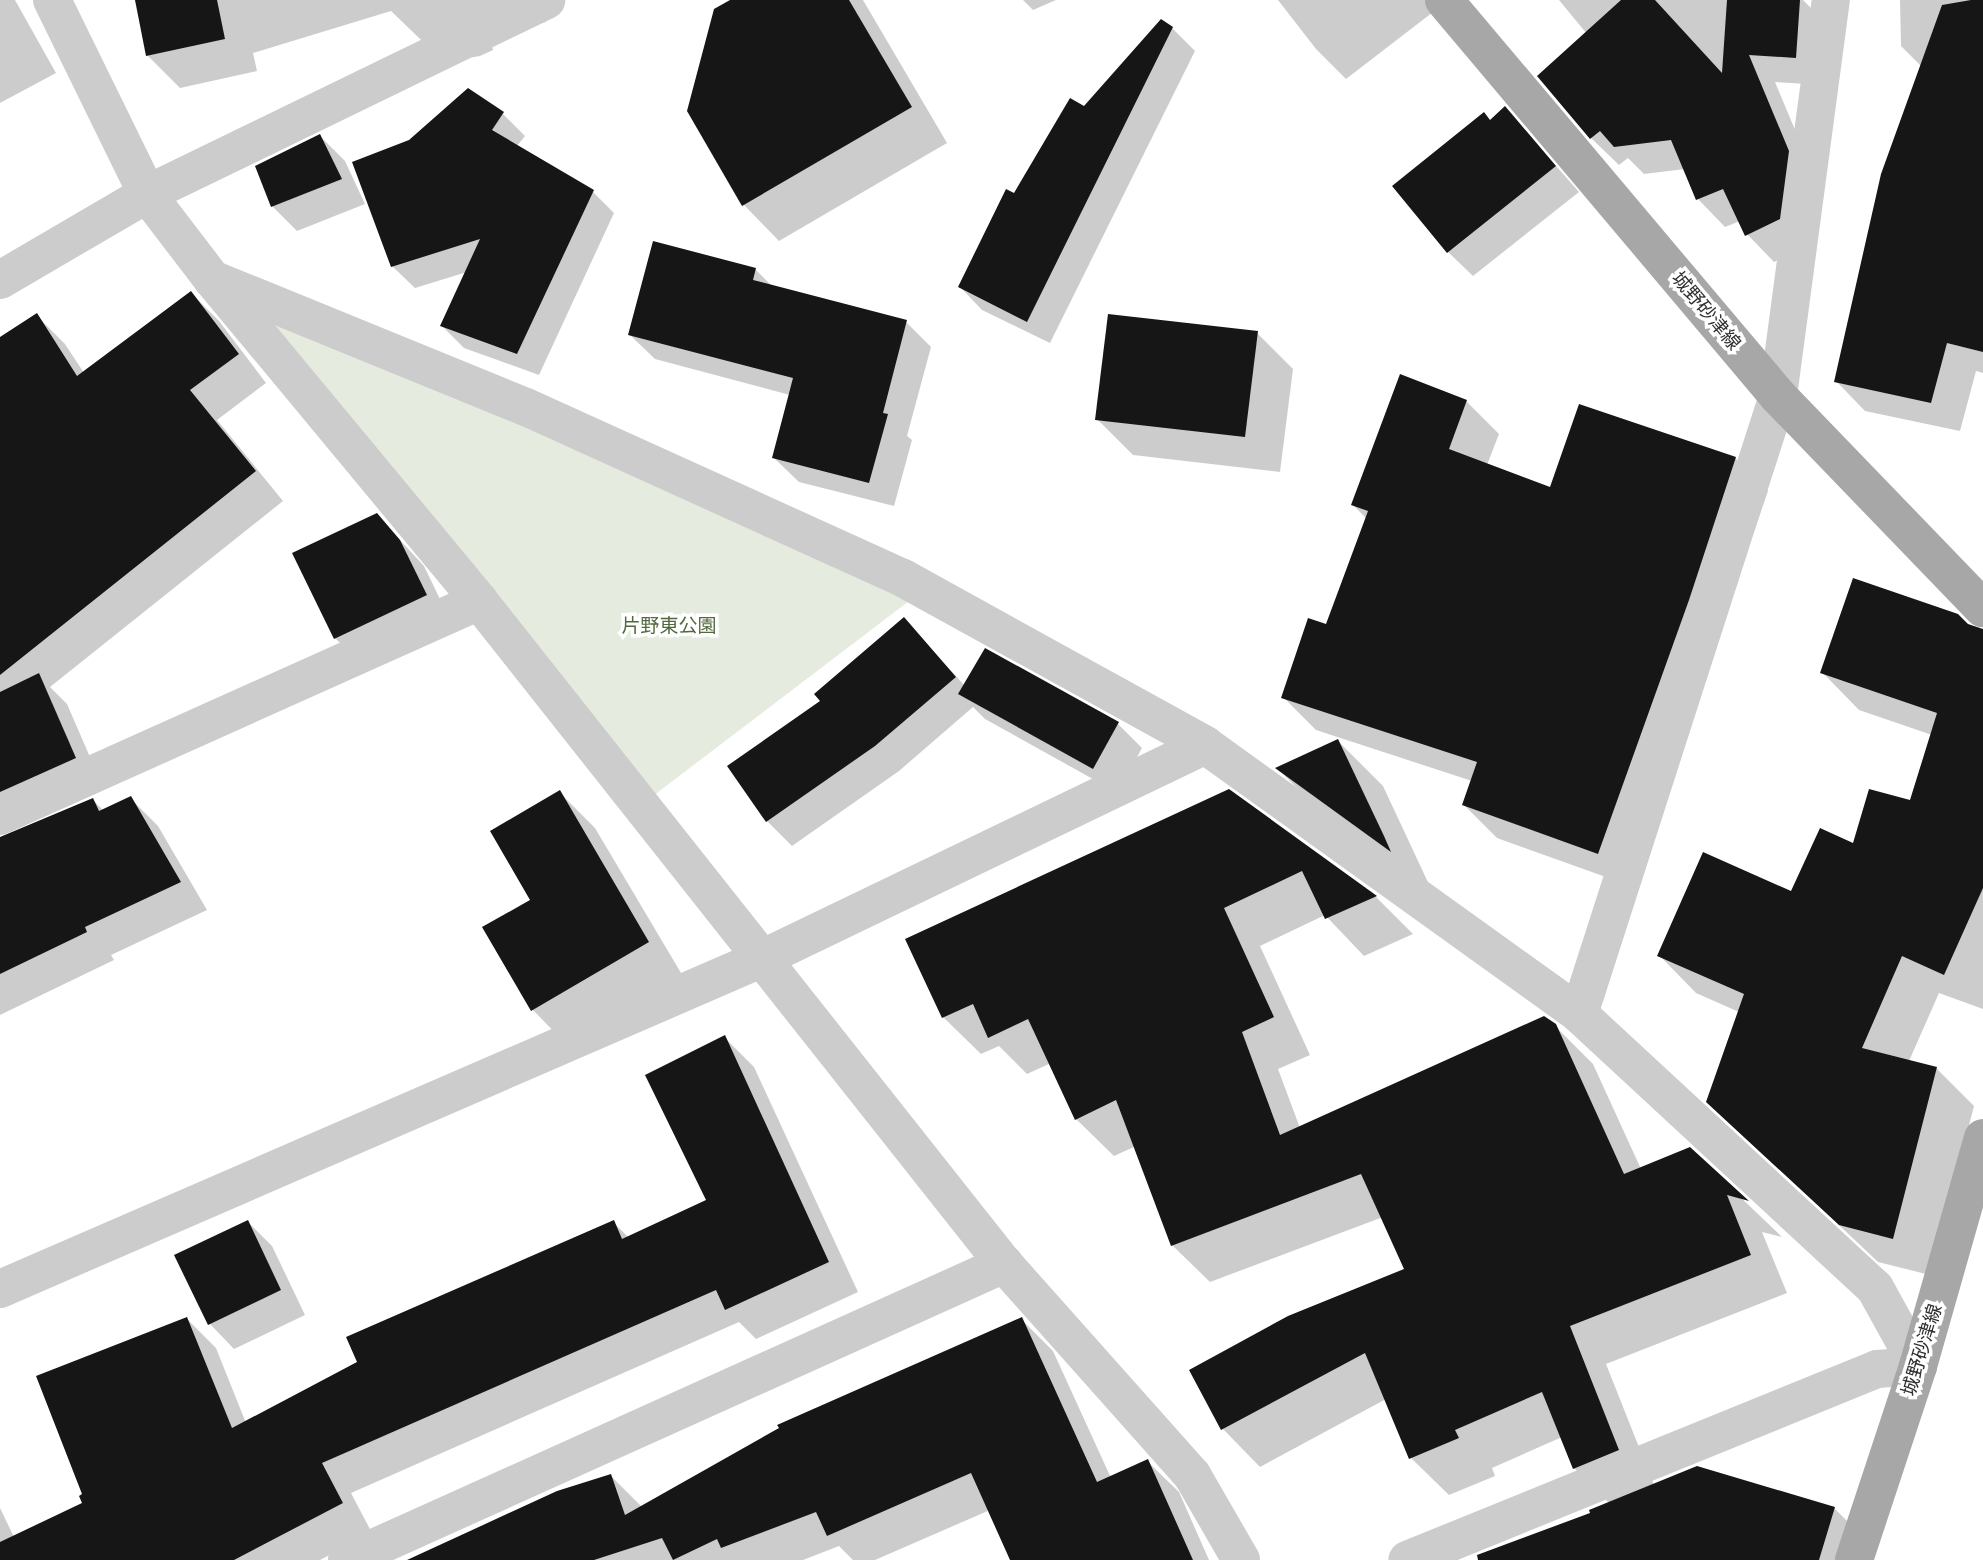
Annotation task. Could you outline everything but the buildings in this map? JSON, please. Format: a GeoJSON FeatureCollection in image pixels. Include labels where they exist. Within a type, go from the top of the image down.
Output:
{"type":"FeatureCollection","features":[{"type":"Feature","properties":{"kind":"main road","name":"城野砂津線"},"geometry":{"type":"LineString","coordinates":[[1444,0],[1778,396],[1983,608]]}},
{"type":"Feature","properties":{"kind":"main road","name":"城野砂津線"},"geometry":{"type":"LineString","coordinates":[[1854,1560],[1918,1366],[1983,1138]]}},
{"type":"Feature","properties":{"kind":"street"},"geometry":{"type":"LineString","coordinates":[[52,0],[147,194],[212,279],[480,601],[1004,1264],[1192,1475],[1241,1560]]}},
{"type":"Feature","properties":{"kind":"street"},"geometry":{"type":"LineString","coordinates":[[0,281],[147,194],[546,0]]}},
{"type":"Feature","properties":{"kind":"street"},"geometry":{"type":"LineString","coordinates":[[1579,1014],[1778,396],[1831,0]]}},
{"type":"Feature","properties":{"kind":"street"},"geometry":{"type":"LineString","coordinates":[[212,279],[526,407],[903,578],[1205,745],[1579,1014],[1875,1288],[1918,1366],[1877,1369],[1407,1560]]}},
{"type":"Feature","properties":{"kind":"street"},"geometry":{"type":"LineString","coordinates":[[0,816],[480,601]]}},
{"type":"Feature","properties":{"kind":"street"},"geometry":{"type":"LineString","coordinates":[[0,1289],[763,958],[1205,745]]}},
{"type":"Feature","properties":{"kind":"street"},"geometry":{"type":"LineString","coordinates":[[347,1560],[1004,1264]]}},
{"type":"Feature","properties":{"kind":"green space","name":"片野東公園"},"geometry":{"type":"Polygon","coordinates":[[[235,295],[913,598],[649,799],[235,295]]]}}]}
